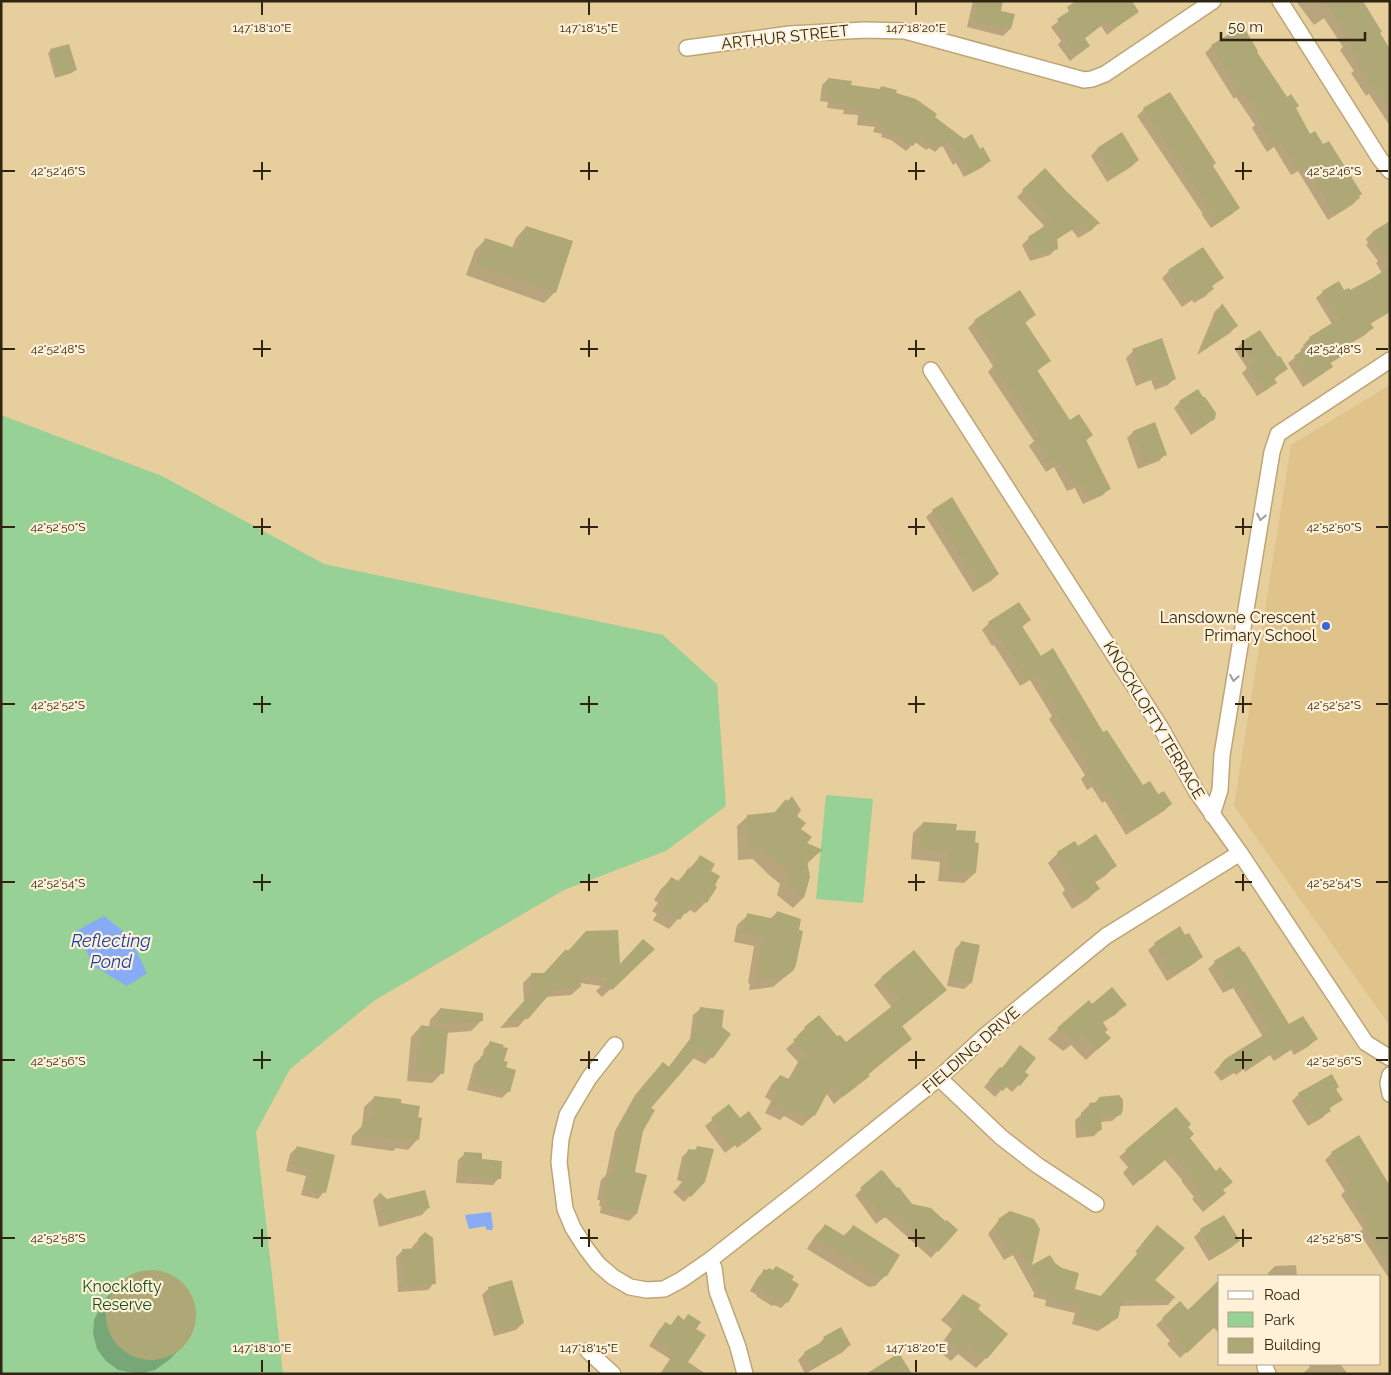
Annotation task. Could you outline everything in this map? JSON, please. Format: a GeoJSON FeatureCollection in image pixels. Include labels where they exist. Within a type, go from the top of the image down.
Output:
{"type":"FeatureCollection","features":[{"type":"Feature","properties":{"kind":"street","name":"ARTHUR STREET"},"geometry":{"type":"LineString","coordinates":[[687,48],[790,34],[855,30],[905,31],[1084,80],[1105,74],[1213,1]]}},
{"type":"Feature","properties":{"kind":"street"},"geometry":{"type":"LineString","coordinates":[[1280,1],[1380,159],[1390,171]]}},
{"type":"Feature","properties":{"kind":"street"},"geometry":{"type":"LineString","coordinates":[[1212,815],[1220,790],[1222,755],[1251,574],[1272,452],[1278,434],[1390,360]]}},
{"type":"Feature","properties":{"kind":"street","name":"KNOCKLOFTY TERRACE"},"geometry":{"type":"LineString","coordinates":[[931,370],[1161,728],[1196,791],[1212,815],[1240,853],[1366,1043],[1390,1058]]}},
{"type":"Feature","properties":{"kind":"street","name":"FIELDING DRIVE"},"geometry":{"type":"LineString","coordinates":[[616,1045],[589,1078],[567,1115],[559,1162],[565,1209],[573,1228],[585,1248],[598,1264],[613,1277],[630,1287],[648,1290],[664,1289],[710,1260],[940,1078],[986,1035],[1106,936],[1240,853]]}},
{"type":"Feature","properties":{"kind":"street"},"geometry":{"type":"LineString","coordinates":[[940,1078],[1001,1137],[1038,1165],[1096,1204]]}},
{"type":"Feature","properties":{"kind":"street"},"geometry":{"type":"LineString","coordinates":[[710,1260],[714,1268],[717,1291],[745,1374]]}},
{"type":"Feature","properties":{"kind":"street"},"geometry":{"type":"LineString","coordinates":[[588,1351],[613,1374]]}},
{"type":"Feature","properties":{"kind":"shaded area","name":"Lansdowne Crescent Primary School"},"geometry":{"type":"Polygon","coordinates":[[[1390,385],[1390,1026],[1234,806],[1291,445],[1390,385]]]}},
{"type":"Feature","properties":{"kind":"green space","name":"Knocklofty Reserve"},"geometry":{"type":"Polygon","coordinates":[[[1,415],[162,476],[324,564],[663,635],[717,684],[726,806],[666,851],[564,890],[375,1000],[290,1069],[256,1132],[283,1374],[1,1374],[1,415]]]}},
{"type":"Feature","properties":{"kind":"green space"},"geometry":{"type":"Polygon","coordinates":[[[826,795],[873,799],[863,903],[816,899],[826,795]]]}},
{"type":"Feature","properties":{"kind":"water","name":"Reflecting Pond"},"geometry":{"type":"Polygon","coordinates":[[[104,916],[129,936],[147,973],[127,986],[94,966],[76,931],[104,916]]]}},
{"type":"Feature","properties":{"kind":"water"},"geometry":{"type":"Polygon","coordinates":[[[491,1212],[492,1230],[487,1230],[485,1226],[469,1229],[465,1215],[491,1212]]]}},
{"type":"Feature","properties":{"kind":"building"},"geometry":{"type":"Polygon","coordinates":[[[977,1],[1003,1],[1001,11],[1015,14],[1011,29],[973,20],[977,1]]]}},
{"type":"Feature","properties":{"kind":"building"},"geometry":{"type":"Polygon","coordinates":[[[1076,1],[1132,1],[1139,12],[1114,29],[1108,20],[1085,38],[1090,46],[1077,55],[1064,37],[1067,34],[1057,19],[1069,11],[1067,7],[1076,1]]]}},
{"type":"Feature","properties":{"kind":"building"},"geometry":{"type":"Polygon","coordinates":[[[1325,1],[1363,1],[1382,32],[1380,33],[1390,49],[1390,108],[1377,88],[1374,90],[1358,65],[1361,63],[1347,41],[1350,39],[1325,1]]]}},
{"type":"Feature","properties":{"kind":"building"},"geometry":{"type":"Polygon","coordinates":[[[1243,26],[1257,52],[1287,97],[1291,94],[1299,106],[1296,108],[1310,134],[1315,131],[1323,144],[1329,141],[1362,194],[1359,196],[1360,198],[1335,214],[1305,165],[1298,169],[1281,142],[1274,146],[1258,121],[1261,118],[1244,92],[1241,93],[1211,45],[1243,26]]]}},
{"type":"Feature","properties":{"kind":"building"},"geometry":{"type":"Polygon","coordinates":[[[69,44],[77,70],[58,76],[50,49],[69,44]]]}},
{"type":"Feature","properties":{"kind":"building"},"geometry":{"type":"Polygon","coordinates":[[[828,78],[852,81],[851,85],[880,89],[881,86],[897,90],[896,93],[916,99],[937,114],[935,117],[964,139],[972,134],[980,149],[983,147],[991,161],[970,172],[963,158],[960,160],[948,139],[942,147],[935,142],[933,145],[921,136],[913,146],[897,135],[886,132],[887,128],[879,126],[880,121],[862,119],[864,110],[849,108],[849,104],[832,102],[833,96],[826,95],[828,78]]]}},
{"type":"Feature","properties":{"kind":"building"},"geometry":{"type":"Polygon","coordinates":[[[1170,92],[1216,163],[1213,166],[1240,208],[1218,223],[1209,206],[1143,108],[1170,92]]]}},
{"type":"Feature","properties":{"kind":"building"},"geometry":{"type":"Polygon","coordinates":[[[1122,132],[1139,160],[1114,176],[1097,148],[1122,132]]]}},
{"type":"Feature","properties":{"kind":"building"},"geometry":{"type":"Polygon","coordinates":[[[1045,168],[1100,223],[1085,232],[1080,224],[1057,238],[1058,249],[1037,255],[1028,237],[1052,221],[1022,190],[1045,168]]]}},
{"type":"Feature","properties":{"kind":"building"},"geometry":{"type":"Polygon","coordinates":[[[1390,221],[1390,262],[1372,237],[1374,236],[1372,232],[1390,221]]]}},
{"type":"Feature","properties":{"kind":"building"},"geometry":{"type":"Polygon","coordinates":[[[526,226],[573,241],[556,293],[476,265],[485,238],[518,249],[526,226]]]}},
{"type":"Feature","properties":{"kind":"building"},"geometry":{"type":"Polygon","coordinates":[[[1203,247],[1224,278],[1212,286],[1214,289],[1201,297],[1199,294],[1189,301],[1168,270],[1203,247]]]}},
{"type":"Feature","properties":{"kind":"building"},"geometry":{"type":"Polygon","coordinates":[[[1390,266],[1390,311],[1370,323],[1374,328],[1350,342],[1353,348],[1330,362],[1333,367],[1310,381],[1294,356],[1309,346],[1306,342],[1310,339],[1309,337],[1339,319],[1322,291],[1339,281],[1344,290],[1349,288],[1350,290],[1373,278],[1390,266]]]}},
{"type":"Feature","properties":{"kind":"building"},"geometry":{"type":"Polygon","coordinates":[[[1020,290],[1036,315],[1025,322],[1051,361],[1037,370],[1070,420],[1079,414],[1093,435],[1086,440],[1111,489],[1090,499],[1081,482],[1074,485],[1061,461],[1053,466],[1035,439],[1041,435],[993,364],[1000,360],[974,320],[1020,290]]]}},
{"type":"Feature","properties":{"kind":"building"},"geometry":{"type":"Polygon","coordinates":[[[1222,303],[1238,326],[1202,351],[1222,303]]]}},
{"type":"Feature","properties":{"kind":"building"},"geometry":{"type":"Polygon","coordinates":[[[1260,330],[1288,369],[1274,378],[1277,383],[1264,391],[1248,365],[1254,362],[1241,342],[1260,330]]]}},
{"type":"Feature","properties":{"kind":"building"},"geometry":{"type":"Polygon","coordinates":[[[1162,338],[1176,379],[1161,384],[1158,374],[1142,380],[1132,349],[1162,338]]]}},
{"type":"Feature","properties":{"kind":"building"},"geometry":{"type":"Polygon","coordinates":[[[1198,389],[1216,413],[1215,419],[1198,429],[1179,401],[1198,389]]]}},
{"type":"Feature","properties":{"kind":"building"},"geometry":{"type":"Polygon","coordinates":[[[1155,422],[1167,455],[1145,463],[1133,431],[1155,422]]]}},
{"type":"Feature","properties":{"kind":"building"},"geometry":{"type":"Polygon","coordinates":[[[952,497],[999,574],[980,586],[932,510],[952,497]]]}},
{"type":"Feature","properties":{"kind":"building"},"geometry":{"type":"Polygon","coordinates":[[[1019,602],[1031,620],[1022,626],[1041,656],[1053,648],[1103,732],[1107,730],[1143,785],[1150,781],[1158,794],[1164,791],[1172,804],[1133,829],[1112,796],[1109,797],[1099,781],[1094,784],[1087,771],[1091,768],[1055,712],[1058,708],[1037,674],[1027,681],[988,622],[1019,602]]]}},
{"type":"Feature","properties":{"kind":"building"},"geometry":{"type":"Polygon","coordinates":[[[792,796],[801,810],[797,816],[806,823],[801,829],[812,837],[807,843],[823,850],[807,861],[810,877],[804,898],[787,884],[790,873],[763,849],[748,851],[747,815],[775,812],[786,799],[788,801],[792,796]]]}},
{"type":"Feature","properties":{"kind":"building"},"geometry":{"type":"Polygon","coordinates":[[[923,822],[957,824],[956,830],[976,831],[975,842],[979,843],[976,873],[948,871],[950,852],[921,849],[923,822]]]}},
{"type":"Feature","properties":{"kind":"building"},"geometry":{"type":"Polygon","coordinates":[[[1096,834],[1117,866],[1094,880],[1100,889],[1083,900],[1072,882],[1075,880],[1057,852],[1075,841],[1078,846],[1096,834]]]}},
{"type":"Feature","properties":{"kind":"building"},"geometry":{"type":"Polygon","coordinates":[[[700,855],[715,864],[711,871],[720,876],[715,885],[717,887],[707,903],[700,899],[697,905],[692,902],[680,920],[663,909],[666,903],[662,900],[667,892],[664,889],[671,877],[680,882],[688,868],[691,870],[700,855]]]}},
{"type":"Feature","properties":{"kind":"building"},"geometry":{"type":"Polygon","coordinates":[[[777,911],[801,919],[799,930],[803,931],[796,965],[793,971],[785,977],[758,980],[764,936],[744,932],[747,913],[775,919],[777,911]]]}},
{"type":"Feature","properties":{"kind":"building"},"geometry":{"type":"Polygon","coordinates":[[[1180,926],[1185,935],[1189,933],[1203,957],[1174,975],[1154,943],[1180,926]]]}},
{"type":"Feature","properties":{"kind":"building"},"geometry":{"type":"Polygon","coordinates":[[[618,930],[620,964],[643,939],[655,949],[612,990],[604,982],[608,978],[580,974],[581,987],[554,989],[528,1019],[507,1020],[532,992],[531,973],[544,973],[586,931],[618,930]]]}},
{"type":"Feature","properties":{"kind":"building"},"geometry":{"type":"Polygon","coordinates":[[[961,941],[980,945],[972,983],[953,979],[961,941]]]}},
{"type":"Feature","properties":{"kind":"building"},"geometry":{"type":"Polygon","coordinates":[[[1239,946],[1244,951],[1289,1024],[1303,1016],[1318,1039],[1302,1049],[1298,1044],[1281,1055],[1278,1050],[1252,1066],[1251,1064],[1243,1069],[1242,1067],[1228,1076],[1220,1065],[1225,1059],[1270,1031],[1240,982],[1231,988],[1214,961],[1239,946]]]}},
{"type":"Feature","properties":{"kind":"building"},"geometry":{"type":"Polygon","coordinates":[[[914,950],[947,990],[902,1026],[912,1039],[868,1074],[870,1076],[843,1097],[832,1084],[815,1116],[813,1115],[811,1118],[791,1108],[789,1113],[772,1105],[778,1092],[772,1089],[780,1075],[791,1080],[805,1054],[793,1040],[806,1030],[804,1027],[819,1015],[837,1036],[840,1035],[846,1042],[900,1000],[881,977],[914,950]]]}},
{"type":"Feature","properties":{"kind":"building"},"geometry":{"type":"Polygon","coordinates":[[[1112,987],[1127,1005],[1102,1021],[1108,1030],[1105,1032],[1111,1038],[1097,1050],[1082,1035],[1074,1042],[1057,1028],[1089,1000],[1092,1004],[1112,987]]]}},
{"type":"Feature","properties":{"kind":"building"},"geometry":{"type":"Polygon","coordinates":[[[700,1007],[724,1010],[722,1027],[731,1034],[713,1058],[700,1051],[651,1108],[655,1110],[643,1131],[635,1172],[647,1175],[637,1214],[606,1207],[606,1194],[603,1193],[608,1172],[612,1173],[621,1123],[642,1087],[663,1062],[669,1067],[696,1031],[700,1007]]]}},
{"type":"Feature","properties":{"kind":"building"},"geometry":{"type":"Polygon","coordinates":[[[440,1008],[483,1013],[483,1021],[438,1024],[440,1008]]]}},
{"type":"Feature","properties":{"kind":"building"},"geometry":{"type":"Polygon","coordinates":[[[421,1025],[448,1030],[444,1074],[416,1071],[421,1025]]]}},
{"type":"Feature","properties":{"kind":"building"},"geometry":{"type":"Polygon","coordinates":[[[490,1041],[508,1048],[504,1061],[508,1062],[506,1067],[516,1070],[510,1092],[473,1083],[481,1056],[485,1057],[490,1041]]]}},
{"type":"Feature","properties":{"kind":"building"},"geometry":{"type":"Polygon","coordinates":[[[1020,1045],[1036,1058],[1025,1072],[1029,1075],[1020,1086],[1012,1080],[1003,1091],[989,1080],[1000,1067],[1002,1068],[1020,1045]]]}},
{"type":"Feature","properties":{"kind":"building"},"geometry":{"type":"Polygon","coordinates":[[[1332,1074],[1339,1087],[1336,1089],[1343,1100],[1329,1108],[1331,1111],[1315,1121],[1298,1093],[1332,1074]]]}},
{"type":"Feature","properties":{"kind":"building"},"geometry":{"type":"Polygon","coordinates":[[[1119,1095],[1123,1100],[1121,1115],[1101,1117],[1102,1130],[1083,1132],[1081,1112],[1090,1111],[1089,1103],[1099,1102],[1099,1097],[1119,1095]]]}},
{"type":"Feature","properties":{"kind":"building"},"geometry":{"type":"Polygon","coordinates":[[[374,1096],[401,1099],[401,1103],[420,1106],[418,1117],[422,1118],[419,1140],[405,1138],[405,1141],[361,1135],[362,1124],[372,1116],[374,1096]]]}},
{"type":"Feature","properties":{"kind":"building"},"geometry":{"type":"Polygon","coordinates":[[[729,1104],[740,1118],[749,1111],[762,1129],[744,1143],[742,1140],[732,1147],[711,1118],[729,1104]]]}},
{"type":"Feature","properties":{"kind":"building"},"geometry":{"type":"Polygon","coordinates":[[[1176,1107],[1191,1124],[1188,1127],[1194,1134],[1190,1138],[1216,1171],[1220,1167],[1233,1182],[1223,1190],[1226,1193],[1210,1206],[1197,1191],[1200,1189],[1188,1175],[1189,1173],[1172,1154],[1141,1180],[1128,1165],[1134,1160],[1125,1150],[1176,1107]]]}},
{"type":"Feature","properties":{"kind":"building"},"geometry":{"type":"Polygon","coordinates":[[[1359,1135],[1390,1186],[1390,1263],[1365,1225],[1369,1222],[1347,1188],[1352,1185],[1331,1152],[1359,1135]]]}},
{"type":"Feature","properties":{"kind":"building"},"geometry":{"type":"Polygon","coordinates":[[[297,1146],[335,1155],[326,1193],[307,1188],[312,1170],[292,1164],[297,1146]]]}},
{"type":"Feature","properties":{"kind":"building"},"geometry":{"type":"Polygon","coordinates":[[[697,1146],[714,1149],[705,1182],[691,1197],[679,1185],[689,1175],[683,1173],[688,1149],[696,1150],[697,1146]]]}},
{"type":"Feature","properties":{"kind":"building"},"geometry":{"type":"Polygon","coordinates":[[[464,1152],[482,1153],[482,1159],[502,1161],[501,1179],[462,1176],[464,1152]]]}},
{"type":"Feature","properties":{"kind":"building"},"geometry":{"type":"Polygon","coordinates":[[[881,1170],[897,1188],[899,1187],[912,1204],[931,1208],[958,1230],[938,1252],[893,1212],[884,1218],[860,1188],[881,1170]]]}},
{"type":"Feature","properties":{"kind":"building"},"geometry":{"type":"Polygon","coordinates":[[[425,1190],[430,1208],[386,1221],[379,1192],[387,1199],[425,1190]]]}},
{"type":"Feature","properties":{"kind":"building"},"geometry":{"type":"Polygon","coordinates":[[[1010,1211],[1034,1219],[1040,1229],[1032,1265],[1050,1255],[1055,1263],[1062,1268],[1079,1273],[1075,1289],[1101,1296],[1143,1247],[1141,1245],[1157,1225],[1185,1248],[1155,1280],[1176,1298],[1122,1300],[1118,1318],[1106,1325],[1078,1317],[1081,1307],[1051,1299],[1052,1294],[1039,1290],[1040,1286],[1020,1249],[1012,1254],[994,1227],[1000,1222],[998,1219],[1010,1211]]]}},
{"type":"Feature","properties":{"kind":"building"},"geometry":{"type":"Polygon","coordinates":[[[1224,1215],[1240,1241],[1216,1256],[1200,1229],[1224,1215]]]}},
{"type":"Feature","properties":{"kind":"building"},"geometry":{"type":"Polygon","coordinates":[[[825,1224],[846,1237],[853,1225],[900,1255],[887,1276],[880,1278],[816,1238],[825,1224]]]}},
{"type":"Feature","properties":{"kind":"building"},"geometry":{"type":"Polygon","coordinates":[[[425,1232],[433,1238],[436,1284],[404,1286],[402,1249],[419,1248],[418,1239],[425,1232]]]}},
{"type":"Feature","properties":{"kind":"building"},"geometry":{"type":"Polygon","coordinates":[[[776,1266],[794,1276],[792,1280],[799,1284],[788,1303],[761,1289],[763,1287],[756,1284],[764,1269],[767,1270],[769,1268],[773,1270],[776,1266]]]}},
{"type":"Feature","properties":{"kind":"building"},"geometry":{"type":"Polygon","coordinates":[[[151,1270],[168,1273],[183,1283],[193,1298],[196,1315],[193,1332],[183,1347],[168,1357],[151,1360],[134,1357],[119,1347],[109,1332],[106,1315],[109,1298],[119,1283],[134,1273],[151,1270]]]}},
{"type":"Feature","properties":{"kind":"building"},"geometry":{"type":"Polygon","coordinates":[[[512,1280],[524,1323],[500,1330],[488,1287],[512,1280]]]}},
{"type":"Feature","properties":{"kind":"building"},"geometry":{"type":"Polygon","coordinates":[[[1218,1281],[1218,1324],[1187,1353],[1173,1336],[1176,1334],[1162,1318],[1180,1301],[1188,1310],[1218,1281]]]}},
{"type":"Feature","properties":{"kind":"building"},"geometry":{"type":"Polygon","coordinates":[[[963,1294],[981,1305],[978,1309],[1008,1334],[987,1359],[969,1344],[962,1352],[947,1339],[962,1318],[951,1309],[963,1294]]]}},
{"type":"Feature","properties":{"kind":"building"},"geometry":{"type":"Polygon","coordinates":[[[688,1314],[701,1322],[696,1329],[706,1335],[688,1362],[706,1374],[661,1374],[675,1352],[655,1339],[665,1322],[671,1325],[678,1315],[684,1320],[688,1314]]]}},
{"type":"Feature","properties":{"kind":"building"},"geometry":{"type":"Polygon","coordinates":[[[841,1327],[851,1345],[813,1368],[804,1352],[825,1340],[823,1337],[841,1327]]]}},
{"type":"Feature","properties":{"kind":"building"},"geometry":{"type":"Polygon","coordinates":[[[899,1353],[912,1374],[866,1374],[899,1353]]]}},
{"type":"Feature","properties":{"kind":"place","name":"Lansdowne Crescent Primary School"},"geometry":{"type":"Point","coordinates":[1326,626]}}]}
